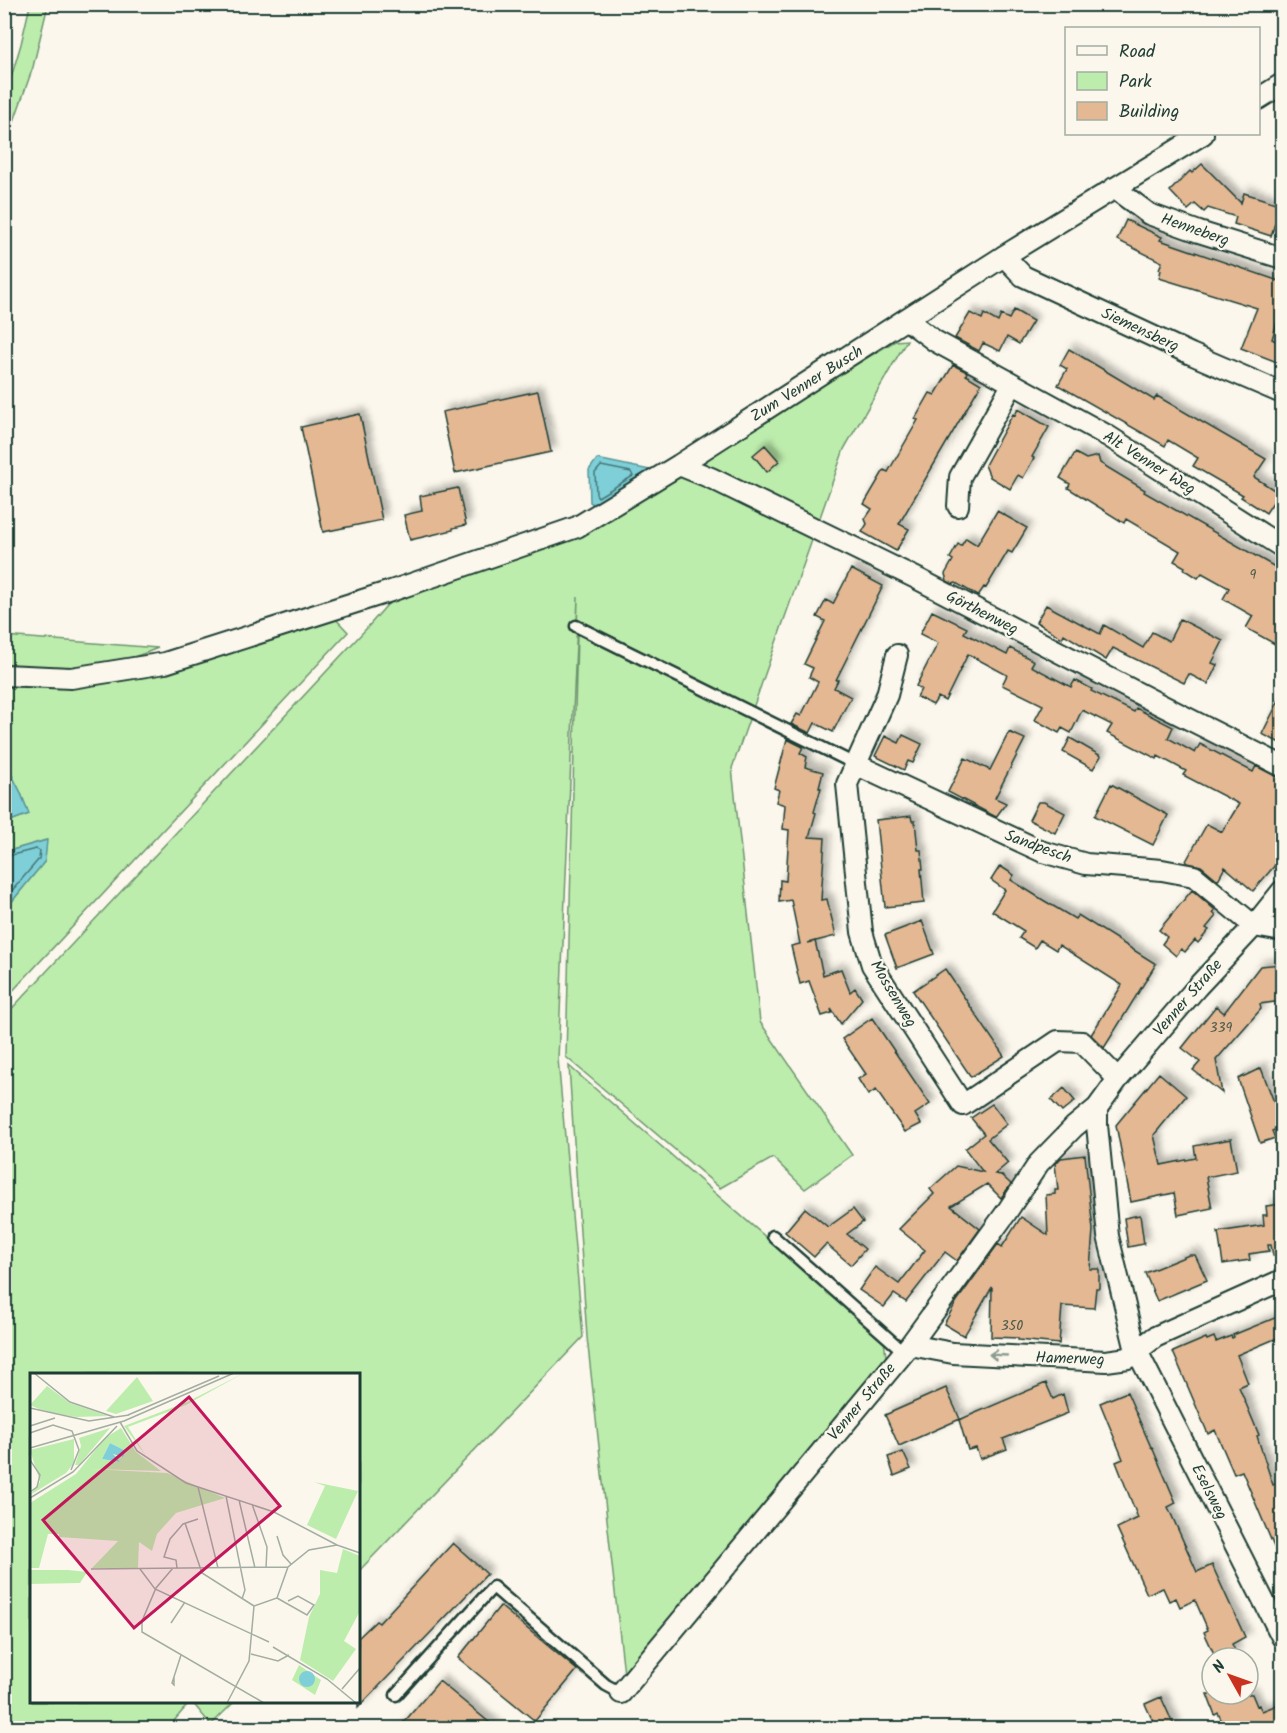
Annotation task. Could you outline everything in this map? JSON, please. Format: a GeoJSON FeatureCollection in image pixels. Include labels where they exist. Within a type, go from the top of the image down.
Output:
{"type":"FeatureCollection","features":[{"type":"Feature","properties":{"kind":"street"},"geometry":{"type":"LineString","coordinates":[[1260,98],[1282,84]]}},
{"type":"Feature","properties":{"kind":"street","name":"Zum Venner Busch"},"geometry":{"type":"LineString","coordinates":[[4,675],[71,678],[165,663],[391,591],[577,527],[679,465],[1004,256],[1201,135]]}},
{"type":"Feature","properties":{"kind":"street","name":"Henneberg"},"geometry":{"type":"LineString","coordinates":[[1114,188],[1149,214],[1282,258]]}},
{"type":"Feature","properties":{"kind":"street","name":"Siemensberg"},"geometry":{"type":"LineString","coordinates":[[1004,256],[1023,276],[1191,354],[1282,393]]}},
{"type":"Feature","properties":{"kind":"street","name":"Alt Venner Weg"},"geometry":{"type":"LineString","coordinates":[[907,320],[935,341],[1108,436],[1282,547]]}},
{"type":"Feature","properties":{"kind":"street"},"geometry":{"type":"LineString","coordinates":[[958,506],[960,477],[1012,384]]}},
{"type":"Feature","properties":{"kind":"street","name":"Görthenweg"},"geometry":{"type":"LineString","coordinates":[[679,465],[711,478],[918,579],[1282,766]]}},
{"type":"Feature","properties":{"kind":"street","name":"Mossenweg"},"geometry":{"type":"LineString","coordinates":[[897,655],[887,695],[847,784],[862,932],[872,965],[963,1105],[1058,1041],[1082,1042],[1118,1079]]}},
{"type":"Feature","properties":{"kind":"street","name":"Sandpesch"},"geometry":{"type":"LineString","coordinates":[[855,764],[1043,852],[1086,864],[1162,870],[1194,876],[1254,926]]}},
{"type":"Feature","properties":{"kind":"street","name":"Venner Straße"},"geometry":{"type":"LineString","coordinates":[[621,1693],[907,1348],[1006,1213],[1039,1163],[1074,1127],[1097,1108],[1118,1079],[1197,987],[1254,926],[1282,891]]}},
{"type":"Feature","properties":{"kind":"street"},"geometry":{"type":"LineString","coordinates":[[1254,926],[1282,931]]}},
{"type":"Feature","properties":{"kind":"street"},"geometry":{"type":"LineString","coordinates":[[1097,1108],[1108,1236],[1137,1350]]}},
{"type":"Feature","properties":{"kind":"street","name":"Hamerweg"},"geometry":{"type":"LineString","coordinates":[[907,1348],[952,1353],[1106,1361],[1128,1358],[1155,1336],[1282,1280]]}},
{"type":"Feature","properties":{"kind":"street","name":"Eselsweg"},"geometry":{"type":"LineString","coordinates":[[1137,1350],[1282,1637]]}},
{"type":"Feature","properties":{"kind":"lane"},"geometry":{"type":"LineString","coordinates":[[576,627],[855,764]]}},
{"type":"Feature","properties":{"kind":"lane"},"geometry":{"type":"LineString","coordinates":[[773,1236],[907,1348]]}},
{"type":"Feature","properties":{"kind":"lane"},"geometry":{"type":"LineString","coordinates":[[396,1695],[493,1587],[606,1685],[621,1693]]}},
{"type":"Feature","properties":{"kind":"green space"},"geometry":{"type":"Polygon","coordinates":[[[30,5],[48,5],[33,67],[5,147],[5,98],[30,5]]]}},
{"type":"Feature","properties":{"kind":"green space"},"geometry":{"type":"Polygon","coordinates":[[[907,340],[844,449],[732,768],[760,1022],[852,1155],[805,1189],[773,1158],[720,1188],[566,1057],[578,597],[558,1059],[583,1337],[360,1570],[360,1373],[30,1373],[30,1703],[189,1703],[168,1728],[5,1728],[4,1017],[394,597],[581,531],[895,341],[907,340]]]}},
{"type":"Feature","properties":{"kind":"green space"},"geometry":{"type":"Polygon","coordinates":[[[333,616],[348,632],[5,999],[5,910],[45,861],[46,840],[5,852],[5,823],[29,814],[5,762],[5,687],[67,688],[171,671],[333,616]]]}},
{"type":"Feature","properties":{"kind":"green space"},"geometry":{"type":"Polygon","coordinates":[[[4,636],[158,648],[104,665],[75,669],[36,670],[5,666],[4,636]]]}},
{"type":"Feature","properties":{"kind":"green space"},"geometry":{"type":"Polygon","coordinates":[[[569,1066],[884,1340],[886,1357],[624,1674],[587,1337],[569,1066]]]}},
{"type":"Feature","properties":{"kind":"green space"},"geometry":{"type":"Polygon","coordinates":[[[193,1703],[233,1703],[211,1725],[193,1703]]]}},
{"type":"Feature","properties":{"kind":"water"},"geometry":{"type":"Polygon","coordinates":[[[597,459],[655,471],[596,506],[590,502],[589,470],[597,459]]]}},
{"type":"Feature","properties":{"kind":"water"},"geometry":{"type":"Polygon","coordinates":[[[5,762],[29,814],[5,823],[5,762]]]}},
{"type":"Feature","properties":{"kind":"water"},"geometry":{"type":"Polygon","coordinates":[[[47,840],[45,861],[5,910],[5,852],[47,840]]]}},
{"type":"Feature","properties":{"kind":"building"},"geometry":{"type":"Polygon","coordinates":[[[1202,164],[1241,203],[1244,193],[1282,205],[1282,222],[1276,220],[1271,236],[1234,224],[1236,217],[1208,208],[1204,212],[1195,204],[1188,210],[1170,191],[1190,171],[1192,173],[1202,164]]]}},
{"type":"Feature","properties":{"kind":"building"},"geometry":{"type":"Polygon","coordinates":[[[1126,220],[1162,237],[1160,240],[1282,282],[1282,305],[1272,339],[1282,344],[1282,364],[1241,348],[1257,308],[1159,278],[1162,262],[1117,240],[1126,220]]]}},
{"type":"Feature","properties":{"kind":"building"},"geometry":{"type":"Polygon","coordinates":[[[1014,310],[1033,321],[1019,344],[1007,337],[1000,351],[983,343],[979,351],[955,338],[970,313],[982,319],[984,314],[998,322],[1001,315],[1009,319],[1014,310]]]}},
{"type":"Feature","properties":{"kind":"building"},"geometry":{"type":"Polygon","coordinates":[[[1069,349],[1154,400],[1157,396],[1266,459],[1254,477],[1279,493],[1266,513],[1241,497],[1243,495],[1193,466],[1198,458],[1168,440],[1165,446],[1058,385],[1067,369],[1060,365],[1069,349]]]}},
{"type":"Feature","properties":{"kind":"building"},"geometry":{"type":"Polygon","coordinates":[[[953,365],[967,372],[966,375],[981,384],[899,524],[909,529],[896,551],[862,532],[867,524],[865,519],[872,509],[864,504],[884,470],[888,472],[918,420],[915,419],[930,393],[935,395],[953,365]]]}},
{"type":"Feature","properties":{"kind":"building"},"geometry":{"type":"Polygon","coordinates":[[[538,391],[551,452],[455,473],[442,412],[538,391]]]}},
{"type":"Feature","properties":{"kind":"building"},"geometry":{"type":"Polygon","coordinates":[[[1018,409],[1049,427],[1023,478],[1018,475],[1010,489],[990,477],[985,465],[1018,409]]]}},
{"type":"Feature","properties":{"kind":"building"},"geometry":{"type":"Polygon","coordinates":[[[360,414],[382,520],[323,532],[301,427],[360,414]]]}},
{"type":"Feature","properties":{"kind":"building"},"geometry":{"type":"Polygon","coordinates":[[[765,445],[779,461],[767,472],[753,455],[765,445]]]}},
{"type":"Feature","properties":{"kind":"building"},"geometry":{"type":"Polygon","coordinates":[[[1075,453],[1086,459],[1098,456],[1100,463],[1145,490],[1144,492],[1282,571],[1282,648],[1246,628],[1253,616],[1223,599],[1229,588],[1202,573],[1198,578],[1174,561],[1180,551],[1126,519],[1124,523],[1068,488],[1070,484],[1060,478],[1075,453]]]}},
{"type":"Feature","properties":{"kind":"building"},"geometry":{"type":"Polygon","coordinates":[[[458,488],[466,525],[410,540],[404,515],[422,511],[420,496],[458,488]]]}},
{"type":"Feature","properties":{"kind":"building"},"geometry":{"type":"Polygon","coordinates":[[[997,511],[1027,528],[1012,553],[1008,551],[986,588],[984,587],[978,596],[956,583],[947,581],[945,574],[958,544],[961,546],[966,538],[977,545],[997,511]]]}},
{"type":"Feature","properties":{"kind":"building"},"geometry":{"type":"Polygon","coordinates":[[[851,569],[883,586],[836,680],[838,680],[834,688],[851,697],[833,732],[815,723],[810,733],[791,724],[797,714],[801,716],[818,682],[809,677],[813,668],[804,664],[825,621],[817,617],[826,600],[833,604],[851,569]]]}},
{"type":"Feature","properties":{"kind":"building"},"geometry":{"type":"Polygon","coordinates":[[[1046,605],[1100,634],[1104,625],[1143,648],[1152,632],[1169,641],[1180,619],[1223,641],[1212,663],[1217,665],[1208,684],[1189,674],[1184,683],[1113,648],[1106,660],[1064,634],[1062,638],[1036,622],[1046,605]]]}},
{"type":"Feature","properties":{"kind":"building"},"geometry":{"type":"Polygon","coordinates":[[[932,611],[967,628],[964,633],[1007,655],[1010,648],[1034,661],[1031,666],[1071,687],[1075,680],[1092,689],[1091,691],[1134,712],[1136,708],[1173,727],[1168,738],[1195,753],[1200,744],[1253,772],[1256,766],[1282,778],[1282,857],[1253,891],[1225,867],[1218,880],[1201,866],[1188,863],[1186,861],[1207,824],[1222,832],[1239,804],[1183,775],[1186,771],[1107,733],[1112,725],[1082,710],[1071,733],[1062,728],[1059,733],[1035,720],[1043,705],[1002,685],[1007,675],[968,654],[945,701],[938,697],[933,705],[917,697],[921,689],[916,686],[938,643],[920,634],[932,611]]]}},
{"type":"Feature","properties":{"kind":"building"},"geometry":{"type":"Polygon","coordinates":[[[1282,694],[1282,744],[1262,734],[1282,694]]]}},
{"type":"Feature","properties":{"kind":"building"},"geometry":{"type":"Polygon","coordinates":[[[1009,732],[1025,739],[995,798],[1006,803],[996,817],[948,792],[965,758],[990,770],[1009,732]]]}},
{"type":"Feature","properties":{"kind":"building"},"geometry":{"type":"Polygon","coordinates":[[[903,735],[922,744],[913,763],[908,761],[904,770],[875,756],[885,736],[899,743],[903,735]]]}},
{"type":"Feature","properties":{"kind":"building"},"geometry":{"type":"Polygon","coordinates":[[[1070,738],[1101,756],[1093,769],[1063,752],[1070,738]]]}},
{"type":"Feature","properties":{"kind":"building"},"geometry":{"type":"Polygon","coordinates":[[[787,739],[803,747],[800,753],[807,757],[805,767],[823,772],[809,837],[825,838],[821,900],[827,899],[836,936],[815,941],[823,975],[841,969],[850,992],[855,988],[862,999],[841,1024],[831,1009],[832,1013],[822,1016],[809,981],[800,984],[791,946],[800,944],[791,900],[779,902],[780,880],[786,881],[789,830],[783,829],[785,805],[776,802],[779,790],[774,788],[787,739]]]}},
{"type":"Feature","properties":{"kind":"building"},"geometry":{"type":"Polygon","coordinates":[[[1111,784],[1168,815],[1153,845],[1095,816],[1111,784]]]}},
{"type":"Feature","properties":{"kind":"building"},"geometry":{"type":"Polygon","coordinates":[[[1038,802],[1044,802],[1065,813],[1055,833],[1029,820],[1038,802]]]}},
{"type":"Feature","properties":{"kind":"building"},"geometry":{"type":"Polygon","coordinates":[[[911,816],[912,821],[915,821],[918,850],[921,850],[924,903],[885,907],[876,820],[911,816]]]}},
{"type":"Feature","properties":{"kind":"building"},"geometry":{"type":"Polygon","coordinates":[[[1000,866],[1014,875],[1011,880],[1075,919],[1078,915],[1156,964],[1104,1048],[1091,1035],[1122,985],[1059,945],[1056,950],[1040,940],[1035,948],[1019,938],[1024,931],[992,911],[1005,890],[991,880],[1000,866]]]}},
{"type":"Feature","properties":{"kind":"building"},"geometry":{"type":"Polygon","coordinates":[[[1192,890],[1215,910],[1213,913],[1216,916],[1206,928],[1209,930],[1198,943],[1195,940],[1185,952],[1181,949],[1176,956],[1162,944],[1167,937],[1159,930],[1192,890]]]}},
{"type":"Feature","properties":{"kind":"building"},"geometry":{"type":"Polygon","coordinates":[[[922,921],[934,954],[897,968],[885,935],[922,921]]]}},
{"type":"Feature","properties":{"kind":"building"},"geometry":{"type":"Polygon","coordinates":[[[1282,964],[1282,1001],[1260,1004],[1261,1009],[1216,1060],[1222,1093],[1193,1070],[1200,1062],[1182,1048],[1216,1006],[1224,1013],[1260,966],[1282,964]]]}},
{"type":"Feature","properties":{"kind":"building"},"geometry":{"type":"Polygon","coordinates":[[[945,969],[1004,1056],[971,1077],[913,991],[945,969]]]}},
{"type":"Feature","properties":{"kind":"building"},"geometry":{"type":"Polygon","coordinates":[[[872,1018],[930,1104],[915,1114],[921,1124],[905,1132],[876,1090],[868,1095],[858,1079],[866,1074],[842,1039],[872,1018]]]}},
{"type":"Feature","properties":{"kind":"building"},"geometry":{"type":"Polygon","coordinates":[[[1261,1068],[1274,1102],[1278,1101],[1282,1113],[1282,1127],[1272,1131],[1275,1138],[1260,1143],[1238,1079],[1261,1068]]]}},
{"type":"Feature","properties":{"kind":"building"},"geometry":{"type":"Polygon","coordinates":[[[1159,1073],[1186,1096],[1154,1135],[1161,1165],[1196,1158],[1194,1146],[1231,1139],[1237,1171],[1206,1177],[1212,1208],[1178,1215],[1174,1193],[1131,1202],[1116,1125],[1159,1073]]]}},
{"type":"Feature","properties":{"kind":"building"},"geometry":{"type":"Polygon","coordinates":[[[1064,1088],[1075,1101],[1062,1112],[1051,1100],[1064,1088]]]}},
{"type":"Feature","properties":{"kind":"building"},"geometry":{"type":"Polygon","coordinates":[[[992,1104],[1007,1124],[988,1139],[1008,1163],[995,1174],[1001,1175],[1011,1184],[1001,1198],[987,1184],[951,1206],[980,1229],[957,1261],[945,1252],[906,1302],[894,1294],[884,1307],[859,1290],[875,1267],[899,1284],[925,1250],[899,1229],[934,1194],[930,1189],[956,1166],[983,1172],[965,1149],[984,1134],[971,1118],[992,1104]]]}},
{"type":"Feature","properties":{"kind":"building"},"geometry":{"type":"Polygon","coordinates":[[[1085,1155],[1093,1230],[1090,1269],[1099,1269],[1099,1288],[1096,1288],[1094,1308],[1062,1306],[1059,1344],[991,1337],[992,1287],[964,1336],[944,1324],[957,1301],[998,1244],[1002,1247],[1021,1217],[1048,1235],[1046,1195],[1055,1194],[1055,1190],[1058,1190],[1055,1164],[1061,1158],[1085,1155]]]}},
{"type":"Feature","properties":{"kind":"building"},"geometry":{"type":"Polygon","coordinates":[[[1282,1204],[1282,1255],[1273,1256],[1271,1245],[1268,1245],[1269,1251],[1249,1254],[1250,1260],[1223,1264],[1218,1232],[1264,1225],[1263,1215],[1267,1215],[1266,1206],[1282,1204]]]}},
{"type":"Feature","properties":{"kind":"building"},"geometry":{"type":"Polygon","coordinates":[[[805,1208],[828,1227],[853,1209],[863,1222],[847,1234],[865,1249],[851,1265],[826,1244],[814,1257],[785,1232],[805,1208]]]}},
{"type":"Feature","properties":{"kind":"building"},"geometry":{"type":"Polygon","coordinates":[[[1140,1215],[1144,1244],[1128,1247],[1124,1218],[1140,1215]]]}},
{"type":"Feature","properties":{"kind":"building"},"geometry":{"type":"Polygon","coordinates":[[[1189,1255],[1195,1255],[1207,1280],[1157,1301],[1145,1273],[1189,1255]]]}},
{"type":"Feature","properties":{"kind":"building"},"geometry":{"type":"Polygon","coordinates":[[[1282,1315],[1282,1336],[1237,1355],[1248,1383],[1239,1387],[1259,1435],[1257,1436],[1273,1485],[1282,1481],[1282,1566],[1242,1471],[1234,1474],[1215,1430],[1208,1434],[1173,1352],[1206,1338],[1207,1340],[1214,1337],[1216,1342],[1231,1336],[1232,1338],[1233,1335],[1282,1315]]]}},
{"type":"Feature","properties":{"kind":"building"},"geometry":{"type":"Polygon","coordinates":[[[1046,1383],[1053,1399],[1063,1394],[1068,1413],[1003,1439],[1007,1449],[980,1459],[976,1448],[968,1450],[959,1420],[1046,1383]]]}},
{"type":"Feature","properties":{"kind":"building"},"geometry":{"type":"Polygon","coordinates":[[[946,1388],[960,1419],[899,1446],[885,1415],[946,1388]]]}},
{"type":"Feature","properties":{"kind":"building"},"geometry":{"type":"Polygon","coordinates":[[[1127,1392],[1176,1503],[1168,1507],[1197,1572],[1212,1565],[1245,1637],[1232,1644],[1233,1646],[1210,1646],[1204,1632],[1208,1630],[1195,1600],[1180,1607],[1176,1598],[1169,1601],[1163,1588],[1147,1594],[1117,1528],[1138,1518],[1116,1462],[1123,1459],[1100,1403],[1127,1392]]]}},
{"type":"Feature","properties":{"kind":"building"},"geometry":{"type":"Polygon","coordinates":[[[903,1452],[911,1469],[894,1476],[888,1457],[903,1452]]]}},
{"type":"Feature","properties":{"kind":"building"},"geometry":{"type":"Polygon","coordinates":[[[453,1543],[487,1574],[358,1708],[358,1703],[360,1703],[360,1636],[376,1621],[379,1623],[453,1543]]]}},
{"type":"Feature","properties":{"kind":"building"},"geometry":{"type":"Polygon","coordinates":[[[500,1606],[577,1670],[535,1721],[458,1658],[500,1606]]]}},
{"type":"Feature","properties":{"kind":"building"},"geometry":{"type":"Polygon","coordinates":[[[439,1681],[496,1728],[399,1728],[439,1681]]]}},
{"type":"Feature","properties":{"kind":"building"},"geometry":{"type":"Polygon","coordinates":[[[1161,1697],[1175,1728],[1156,1728],[1145,1704],[1161,1697]]]}},
{"type":"Feature","properties":{"kind":"building"},"geometry":{"type":"Polygon","coordinates":[[[1282,1703],[1282,1728],[1225,1728],[1218,1713],[1215,1715],[1212,1706],[1260,1706],[1262,1711],[1282,1703]]]}}]}
